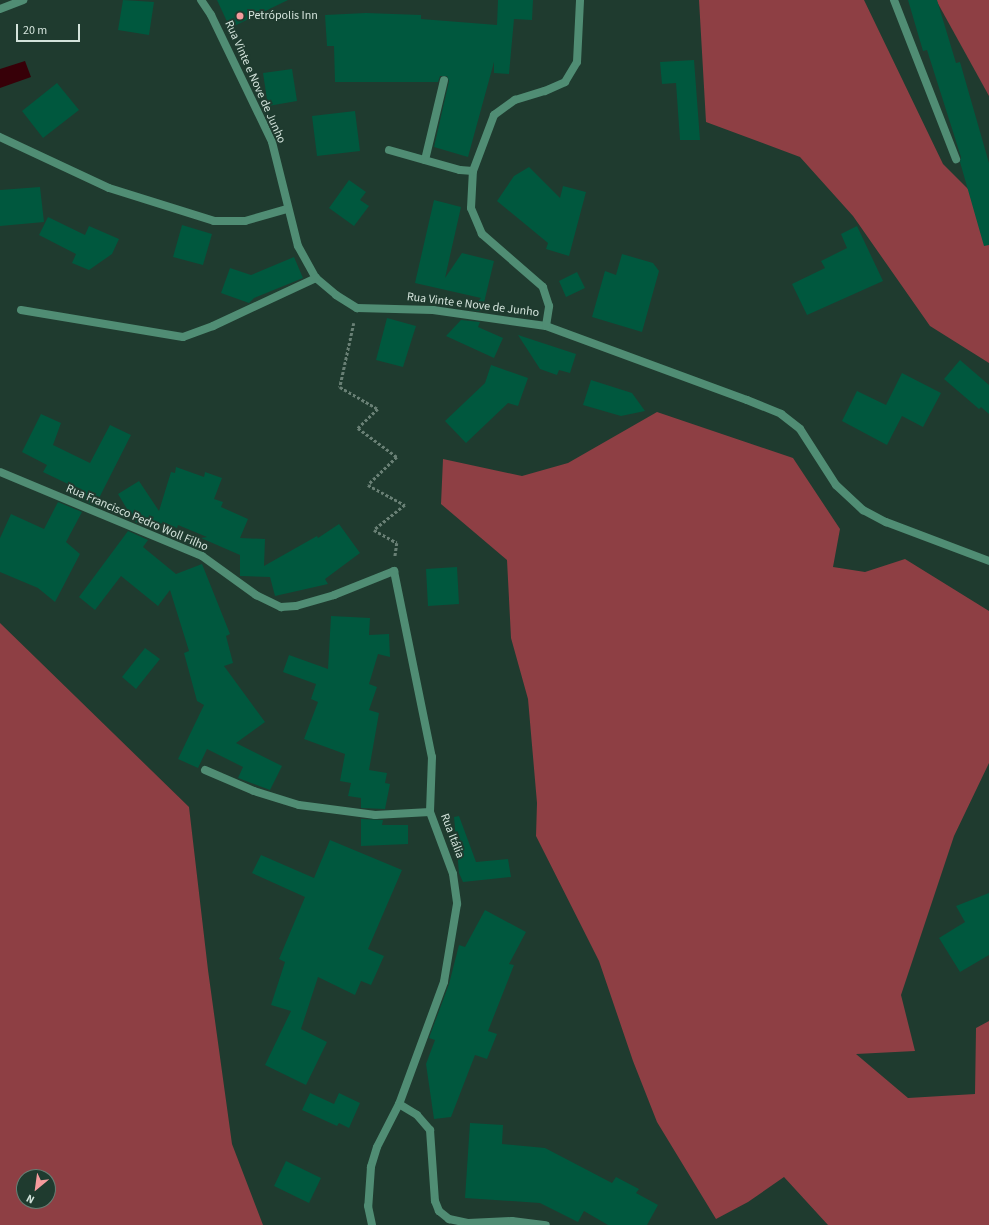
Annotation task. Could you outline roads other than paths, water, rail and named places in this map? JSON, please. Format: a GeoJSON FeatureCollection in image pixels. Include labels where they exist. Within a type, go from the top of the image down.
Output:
{"type":"FeatureCollection","features":[{"type":"Feature","properties":{"kind":"street"},"geometry":{"type":"LineString","coordinates":[[0,9],[23,0]]}},
{"type":"Feature","properties":{"kind":"street","name":"Rua Vinte e Nove de Junho"},"geometry":{"type":"LineString","coordinates":[[201,0],[212,15],[272,142],[287,209],[298,246],[316,278],[336,295],[357,308],[432,310],[546,326],[708,384],[781,414],[800,429],[836,485],[863,510],[989,561]]}},
{"type":"Feature","properties":{"kind":"street"},"geometry":{"type":"LineString","coordinates":[[546,326],[549,306],[542,287],[482,234],[471,208],[473,171],[494,115],[515,100],[545,91],[565,82],[577,62],[580,0]]}},
{"type":"Feature","properties":{"kind":"street"},"geometry":{"type":"LineString","coordinates":[[894,0],[956,159]]}},
{"type":"Feature","properties":{"kind":"street"},"geometry":{"type":"LineString","coordinates":[[425,160],[444,80]]}},
{"type":"Feature","properties":{"kind":"street"},"geometry":{"type":"LineString","coordinates":[[0,137],[109,188],[214,221],[246,221],[287,209]]}},
{"type":"Feature","properties":{"kind":"street"},"geometry":{"type":"LineString","coordinates":[[389,150],[460,170],[473,171]]}},
{"type":"Feature","properties":{"kind":"street"},"geometry":{"type":"LineString","coordinates":[[21,310],[183,337],[213,326],[316,278]]}},
{"type":"Feature","properties":{"kind":"street","name":"Rua Francisco Pedro Woll Filho"},"geometry":{"type":"LineString","coordinates":[[0,472],[202,556],[256,596],[281,607],[296,606],[334,595],[394,571]]}},
{"type":"Feature","properties":{"kind":"street","name":"Rua Itália"},"geometry":{"type":"LineString","coordinates":[[372,1225],[368,1206],[371,1167],[377,1147],[399,1104],[444,982],[457,904],[453,874],[430,812],[432,757],[394,571]]}},
{"type":"Feature","properties":{"kind":"street"},"geometry":{"type":"LineString","coordinates":[[205,770],[254,791],[299,805],[375,815],[430,812]]}},
{"type":"Feature","properties":{"kind":"street"},"geometry":{"type":"LineString","coordinates":[[399,1104],[417,1115],[430,1130],[435,1201],[439,1211],[449,1219],[468,1223],[512,1221],[546,1225]]}},
{"type":"Feature","properties":{"kind":"place","name":"Petrópolis Inn"},"geometry":{"type":"Point","coordinates":[240,16]}}]}
